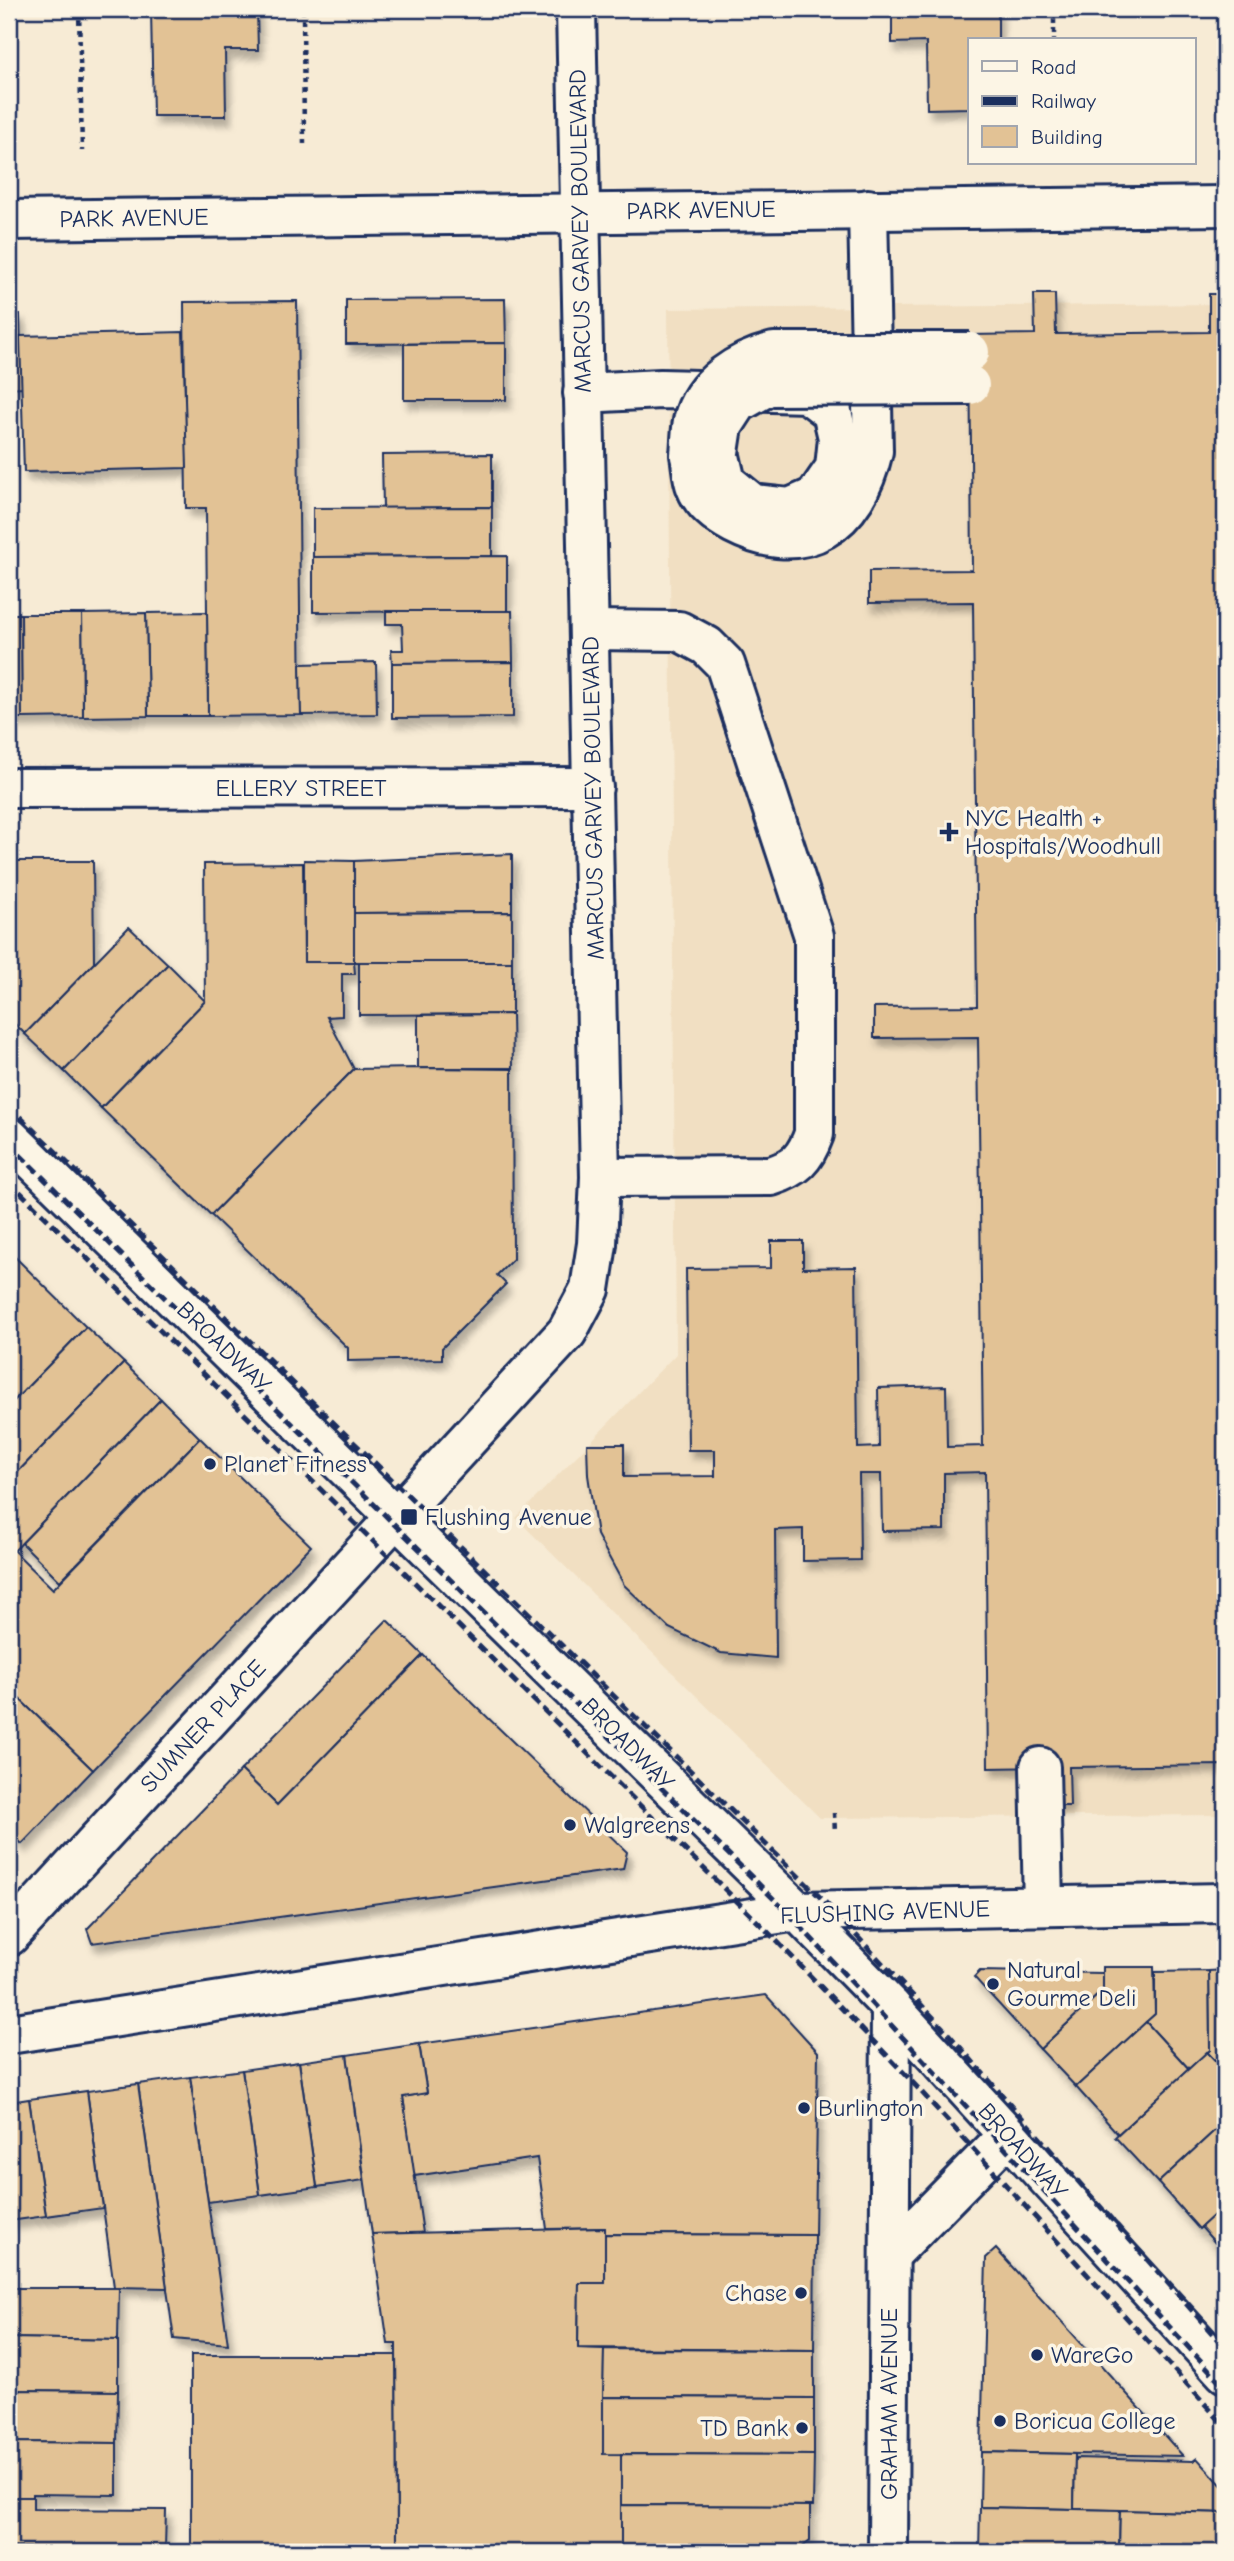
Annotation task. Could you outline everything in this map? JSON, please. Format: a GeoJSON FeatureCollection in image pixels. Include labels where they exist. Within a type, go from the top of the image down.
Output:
{"type":"FeatureCollection","features":[{"type":"Feature","properties":{"kind":"street","name":"MARCUS GARVEY BOULEVARD"},"geometry":{"type":"LineString","coordinates":[[398,1516],[567,1332],[590,1289],[597,1244],[600,1177],[590,630],[578,212],[576,9]]}},
{"type":"Feature","properties":{"kind":"street","name":"PARK AVENUE"},"geometry":{"type":"LineString","coordinates":[[9,220],[1225,206]]}},
{"type":"Feature","properties":{"kind":"street"},"geometry":{"type":"LineString","coordinates":[[704,453],[696,488],[718,516],[752,534],[790,540],[820,531],[849,509],[866,482],[873,451],[868,209]]}},
{"type":"Feature","properties":{"kind":"street"},"geometry":{"type":"LineString","coordinates":[[583,393],[661,389],[807,393],[831,412],[838,438],[835,468],[815,497],[790,508],[754,504],[726,482],[704,453],[693,419],[713,384],[744,360],[774,352],[970,369]]}},
{"type":"Feature","properties":{"kind":"street"},"geometry":{"type":"LineString","coordinates":[[590,630],[679,631],[707,646],[724,664],[814,936],[814,1134],[807,1154],[792,1169],[771,1176],[600,1177]]}},
{"type":"Feature","properties":{"kind":"street","name":"ELLERY STREET"},"geometry":{"type":"LineString","coordinates":[[9,788],[593,787]]}},
{"type":"Feature","properties":{"kind":"street","name":"BROADWAY"},"geometry":{"type":"LineString","coordinates":[[14,1153],[398,1516],[797,1911],[891,2007],[1225,2373]]}},
{"type":"Feature","properties":{"kind":"street","name":"SUMNER PLACE"},"geometry":{"type":"LineString","coordinates":[[9,1936],[398,1516]]}},
{"type":"Feature","properties":{"kind":"street"},"geometry":{"type":"LineString","coordinates":[[1040,1767],[1043,1906]]}},
{"type":"Feature","properties":{"kind":"street","name":"FLUSHING AVENUE"},"geometry":{"type":"LineString","coordinates":[[9,2034],[797,1911],[1225,1903]]}},
{"type":"Feature","properties":{"kind":"street","name":"GRAHAM AVENUE"},"geometry":{"type":"LineString","coordinates":[[888,2552],[891,2007]]}},
{"type":"Feature","properties":{"kind":"street"},"geometry":{"type":"LineString","coordinates":[[890,2255],[1008,2135]]}},
{"type":"Feature","properties":{"kind":"path"},"geometry":{"type":"LineString","coordinates":[[79,9],[82,151]]}},
{"type":"Feature","properties":{"kind":"path"},"geometry":{"type":"LineString","coordinates":[[303,9],[304,149]]}},
{"type":"Feature","properties":{"kind":"path"},"geometry":{"type":"LineString","coordinates":[[1054,9],[1054,38]]}},
{"type":"Feature","properties":{"kind":"path"},"geometry":{"type":"LineString","coordinates":[[834,1813],[835,1832]]}},
{"type":"Feature","properties":{"kind":"shaded area","name":"NYC Health + Hospitals/Woodhull"},"geometry":{"type":"Polygon","coordinates":[[[1225,304],[1225,1815],[820,1818],[516,1518],[676,1354],[668,309],[1225,304]]]}},
{"type":"Feature","properties":{"kind":"building"},"geometry":{"type":"Polygon","coordinates":[[[151,9],[257,9],[258,50],[225,50],[226,116],[153,116],[151,9]]]}},
{"type":"Feature","properties":{"kind":"building"},"geometry":{"type":"Polygon","coordinates":[[[892,9],[998,9],[998,38],[968,38],[968,108],[927,109],[926,42],[892,43],[892,9]]]}},
{"type":"Feature","properties":{"kind":"building"},"geometry":{"type":"Polygon","coordinates":[[[1034,294],[1055,294],[1056,334],[1209,332],[1209,294],[1225,294],[1225,1803],[1223,1765],[1069,1767],[1070,1806],[1052,1806],[1051,1767],[988,1768],[985,1472],[944,1473],[944,1530],[882,1531],[881,1474],[859,1474],[860,1560],[803,1561],[803,1529],[775,1530],[776,1658],[721,1653],[669,1628],[624,1585],[597,1535],[588,1475],[587,1444],[624,1444],[624,1477],[715,1476],[715,1450],[688,1450],[686,1269],[771,1268],[771,1241],[803,1241],[803,1268],[856,1267],[858,1448],[879,1447],[878,1388],[946,1386],[947,1447],[983,1446],[978,1037],[874,1038],[874,1007],[977,1006],[973,602],[869,603],[869,571],[972,570],[970,335],[1035,334],[1034,294]]]}},
{"type":"Feature","properties":{"kind":"building"},"geometry":{"type":"Polygon","coordinates":[[[505,299],[506,343],[346,344],[346,300],[505,299]]]}},
{"type":"Feature","properties":{"kind":"building"},"geometry":{"type":"Polygon","coordinates":[[[297,301],[301,715],[208,716],[206,508],[186,508],[184,302],[297,301]]]}},
{"type":"Feature","properties":{"kind":"building"},"geometry":{"type":"Polygon","coordinates":[[[9,314],[20,314],[22,387],[9,388],[9,314]]]}},
{"type":"Feature","properties":{"kind":"building"},"geometry":{"type":"Polygon","coordinates":[[[183,332],[187,468],[24,472],[20,336],[183,332]]]}},
{"type":"Feature","properties":{"kind":"building"},"geometry":{"type":"Polygon","coordinates":[[[506,343],[506,400],[404,400],[404,344],[506,343]]]}},
{"type":"Feature","properties":{"kind":"building"},"geometry":{"type":"Polygon","coordinates":[[[492,454],[492,507],[383,508],[382,455],[492,454]]]}},
{"type":"Feature","properties":{"kind":"building"},"geometry":{"type":"Polygon","coordinates":[[[492,507],[492,556],[313,557],[313,508],[492,507]]]}},
{"type":"Feature","properties":{"kind":"building"},"geometry":{"type":"Polygon","coordinates":[[[507,556],[507,611],[313,612],[313,557],[507,556]]]}},
{"type":"Feature","properties":{"kind":"building"},"geometry":{"type":"Polygon","coordinates":[[[386,611],[512,611],[513,662],[392,663],[391,650],[403,650],[402,624],[386,624],[386,611]]]}},
{"type":"Feature","properties":{"kind":"building"},"geometry":{"type":"Polygon","coordinates":[[[207,612],[208,716],[148,716],[146,613],[207,612]]]}},
{"type":"Feature","properties":{"kind":"building"},"geometry":{"type":"Polygon","coordinates":[[[146,613],[148,716],[83,717],[82,614],[146,613]]]}},
{"type":"Feature","properties":{"kind":"building"},"geometry":{"type":"Polygon","coordinates":[[[9,614],[21,614],[22,718],[9,718],[9,614]]]}},
{"type":"Feature","properties":{"kind":"building"},"geometry":{"type":"Polygon","coordinates":[[[21,614],[82,614],[83,717],[22,718],[21,614]]]}},
{"type":"Feature","properties":{"kind":"building"},"geometry":{"type":"Polygon","coordinates":[[[376,662],[377,714],[301,715],[300,664],[376,662]]]}},
{"type":"Feature","properties":{"kind":"building"},"geometry":{"type":"Polygon","coordinates":[[[513,662],[513,717],[392,718],[392,663],[513,662]]]}},
{"type":"Feature","properties":{"kind":"building"},"geometry":{"type":"Polygon","coordinates":[[[512,854],[512,912],[354,913],[354,861],[512,854]]]}},
{"type":"Feature","properties":{"kind":"building"},"geometry":{"type":"Polygon","coordinates":[[[304,860],[354,861],[354,962],[304,962],[304,860]]]}},
{"type":"Feature","properties":{"kind":"building"},"geometry":{"type":"Polygon","coordinates":[[[9,861],[93,861],[94,963],[25,1034],[9,1018],[9,861]]]}},
{"type":"Feature","properties":{"kind":"building"},"geometry":{"type":"Polygon","coordinates":[[[303,863],[304,962],[354,962],[355,974],[342,974],[342,1016],[327,1017],[354,1069],[211,1215],[101,1108],[205,1001],[204,864],[303,863]]]}},
{"type":"Feature","properties":{"kind":"building"},"geometry":{"type":"Polygon","coordinates":[[[512,912],[512,962],[354,962],[354,913],[512,912]]]}},
{"type":"Feature","properties":{"kind":"building"},"geometry":{"type":"Polygon","coordinates":[[[129,927],[168,964],[64,1071],[25,1034],[129,927]]]}},
{"type":"Feature","properties":{"kind":"building"},"geometry":{"type":"Polygon","coordinates":[[[359,962],[512,962],[512,1014],[359,1015],[359,962]]]}},
{"type":"Feature","properties":{"kind":"building"},"geometry":{"type":"Polygon","coordinates":[[[168,964],[205,1001],[101,1108],[64,1071],[168,964]]]}},
{"type":"Feature","properties":{"kind":"building"},"geometry":{"type":"Polygon","coordinates":[[[512,1014],[513,1068],[418,1068],[418,1015],[512,1014]]]}},
{"type":"Feature","properties":{"kind":"building"},"geometry":{"type":"Polygon","coordinates":[[[354,1069],[512,1069],[513,1259],[497,1275],[506,1284],[442,1348],[442,1359],[348,1361],[348,1348],[211,1215],[354,1069]]]}},
{"type":"Feature","properties":{"kind":"building"},"geometry":{"type":"Polygon","coordinates":[[[14,1256],[86,1327],[9,1406],[9,1261],[14,1256]]]}},
{"type":"Feature","properties":{"kind":"building"},"geometry":{"type":"Polygon","coordinates":[[[86,1327],[124,1363],[9,1481],[9,1406],[86,1327]]]}},
{"type":"Feature","properties":{"kind":"building"},"geometry":{"type":"Polygon","coordinates":[[[124,1363],[161,1399],[14,1551],[9,1546],[9,1481],[124,1363]]]}},
{"type":"Feature","properties":{"kind":"building"},"geometry":{"type":"Polygon","coordinates":[[[161,1399],[200,1438],[60,1581],[22,1543],[161,1399]]]}},
{"type":"Feature","properties":{"kind":"building"},"geometry":{"type":"Polygon","coordinates":[[[200,1438],[311,1546],[93,1770],[9,1689],[9,1555],[13,1550],[53,1589],[200,1438]]]}},
{"type":"Feature","properties":{"kind":"building"},"geometry":{"type":"Polygon","coordinates":[[[387,1620],[423,1655],[277,1805],[241,1770],[387,1620]]]}},
{"type":"Feature","properties":{"kind":"building"},"geometry":{"type":"Polygon","coordinates":[[[423,1655],[627,1852],[623,1869],[92,1943],[87,1929],[241,1770],[277,1805],[423,1655]]]}},
{"type":"Feature","properties":{"kind":"building"},"geometry":{"type":"Polygon","coordinates":[[[9,1689],[93,1770],[22,1844],[9,1831],[9,1689]]]}},
{"type":"Feature","properties":{"kind":"building"},"geometry":{"type":"Polygon","coordinates":[[[1103,1967],[1154,1967],[1155,2014],[1076,2087],[1040,2049],[1103,1990],[1103,1967]]]}},
{"type":"Feature","properties":{"kind":"building"},"geometry":{"type":"Polygon","coordinates":[[[1225,1970],[1225,2071],[1207,2052],[1210,2050],[1209,1971],[1225,1970]]]}},
{"type":"Feature","properties":{"kind":"building"},"geometry":{"type":"Polygon","coordinates":[[[980,1971],[1103,1973],[1103,1990],[1040,2049],[974,1977],[980,1971]]]}},
{"type":"Feature","properties":{"kind":"building"},"geometry":{"type":"Polygon","coordinates":[[[1209,1971],[1210,2050],[1189,2069],[1146,2022],[1155,2014],[1155,1972],[1209,1971]]]}},
{"type":"Feature","properties":{"kind":"building"},"geometry":{"type":"Polygon","coordinates":[[[766,1995],[818,2052],[815,2235],[605,2234],[605,2228],[547,2229],[537,2158],[414,2176],[403,2097],[427,2093],[419,2044],[766,1995]]]}},
{"type":"Feature","properties":{"kind":"building"},"geometry":{"type":"Polygon","coordinates":[[[1146,2022],[1189,2069],[1118,2134],[1076,2087],[1146,2022]]]}},
{"type":"Feature","properties":{"kind":"building"},"geometry":{"type":"Polygon","coordinates":[[[419,2044],[427,2093],[403,2097],[423,2233],[372,2234],[347,2055],[419,2044]]]}},
{"type":"Feature","properties":{"kind":"building"},"geometry":{"type":"Polygon","coordinates":[[[1207,2052],[1225,2071],[1225,2121],[1158,2183],[1115,2137],[1207,2052]]]}},
{"type":"Feature","properties":{"kind":"building"},"geometry":{"type":"Polygon","coordinates":[[[347,2055],[364,2180],[317,2187],[299,2062],[347,2055]]]}},
{"type":"Feature","properties":{"kind":"building"},"geometry":{"type":"Polygon","coordinates":[[[299,2062],[317,2187],[260,2195],[242,2070],[299,2062]]]}},
{"type":"Feature","properties":{"kind":"building"},"geometry":{"type":"Polygon","coordinates":[[[242,2070],[260,2195],[208,2202],[190,2077],[242,2070]]]}},
{"type":"Feature","properties":{"kind":"building"},"geometry":{"type":"Polygon","coordinates":[[[190,2077],[228,2344],[174,2339],[138,2084],[190,2077]]]}},
{"type":"Feature","properties":{"kind":"building"},"geometry":{"type":"Polygon","coordinates":[[[138,2084],[167,2288],[114,2287],[87,2091],[138,2084]]]}},
{"type":"Feature","properties":{"kind":"building"},"geometry":{"type":"Polygon","coordinates":[[[87,2091],[103,2208],[46,2216],[29,2099],[87,2091]]]}},
{"type":"Feature","properties":{"kind":"building"},"geometry":{"type":"Polygon","coordinates":[[[29,2099],[46,2216],[9,2221],[9,2102],[29,2099]]]}},
{"type":"Feature","properties":{"kind":"building"},"geometry":{"type":"Polygon","coordinates":[[[1225,2121],[1225,2205],[1199,2229],[1158,2183],[1225,2121]]]}},
{"type":"Feature","properties":{"kind":"building"},"geometry":{"type":"Polygon","coordinates":[[[1225,2205],[1225,2254],[1201,2227],[1225,2205]]]}},
{"type":"Feature","properties":{"kind":"building"},"geometry":{"type":"Polygon","coordinates":[[[605,2228],[605,2283],[579,2283],[578,2348],[604,2349],[603,2454],[621,2454],[621,2552],[397,2552],[396,2344],[388,2344],[372,2234],[605,2228]]]}},
{"type":"Feature","properties":{"kind":"building"},"geometry":{"type":"Polygon","coordinates":[[[605,2234],[815,2235],[814,2350],[578,2348],[579,2283],[605,2283],[605,2234]]]}},
{"type":"Feature","properties":{"kind":"building","name":"WareGo"},"geometry":{"type":"Polygon","coordinates":[[[996,2249],[1183,2456],[981,2452],[986,2258],[996,2249]]]}},
{"type":"Feature","properties":{"kind":"building"},"geometry":{"type":"Polygon","coordinates":[[[9,2288],[119,2288],[118,2340],[9,2338],[9,2288]]]}},
{"type":"Feature","properties":{"kind":"building"},"geometry":{"type":"Polygon","coordinates":[[[9,2338],[118,2340],[118,2391],[9,2390],[9,2338]]]}},
{"type":"Feature","properties":{"kind":"building"},"geometry":{"type":"Polygon","coordinates":[[[604,2349],[814,2350],[814,2398],[603,2397],[604,2349]]]}},
{"type":"Feature","properties":{"kind":"building"},"geometry":{"type":"Polygon","coordinates":[[[191,2355],[396,2355],[397,2552],[191,2552],[191,2355]]]}},
{"type":"Feature","properties":{"kind":"building"},"geometry":{"type":"Polygon","coordinates":[[[9,2390],[118,2391],[117,2443],[9,2442],[9,2390]]]}},
{"type":"Feature","properties":{"kind":"building"},"geometry":{"type":"Polygon","coordinates":[[[603,2397],[814,2398],[814,2455],[603,2454],[603,2397]]]}},
{"type":"Feature","properties":{"kind":"building"},"geometry":{"type":"Polygon","coordinates":[[[9,2442],[117,2443],[117,2495],[33,2494],[33,2497],[9,2497],[9,2442]]]}},
{"type":"Feature","properties":{"kind":"building"},"geometry":{"type":"Polygon","coordinates":[[[981,2452],[1075,2454],[1074,2509],[980,2507],[981,2452]]]}},
{"type":"Feature","properties":{"kind":"building"},"geometry":{"type":"Polygon","coordinates":[[[621,2454],[814,2455],[813,2506],[621,2505],[621,2454]]]}},
{"type":"Feature","properties":{"kind":"building"},"geometry":{"type":"Polygon","coordinates":[[[1075,2458],[1193,2461],[1197,2458],[1225,2489],[1225,2513],[1074,2509],[1075,2458]]]}},
{"type":"Feature","properties":{"kind":"building"},"geometry":{"type":"Polygon","coordinates":[[[9,2497],[33,2497],[33,2509],[166,2510],[165,2548],[9,2547],[9,2497]]]}},
{"type":"Feature","properties":{"kind":"building"},"geometry":{"type":"Polygon","coordinates":[[[621,2505],[810,2506],[810,2541],[796,2552],[621,2552],[621,2505]]]}},
{"type":"Feature","properties":{"kind":"building"},"geometry":{"type":"Polygon","coordinates":[[[980,2507],[1120,2510],[1119,2552],[979,2552],[980,2507]]]}},
{"type":"Feature","properties":{"kind":"building"},"geometry":{"type":"Polygon","coordinates":[[[1120,2510],[1225,2513],[1225,2552],[1119,2552],[1120,2510]]]}},
{"type":"Feature","properties":{"kind":"railway"},"geometry":{"type":"LineString","coordinates":[[9,1106],[825,1902],[944,2029],[1225,2348]]}},
{"type":"Feature","properties":{"kind":"railway"},"geometry":{"type":"LineString","coordinates":[[9,1144],[787,1912],[1225,2387]]}},
{"type":"Feature","properties":{"kind":"railway"},"geometry":{"type":"LineString","coordinates":[[9,1181],[767,1931],[906,2075],[1225,2426]]}},
{"type":"Feature","properties":{"kind":"place","name":"NYC Health + Hospitals/Woodhull"},"geometry":{"type":"Point","coordinates":[949,832]}},
{"type":"Feature","properties":{"kind":"place","name":"Planet Fitness"},"geometry":{"type":"Point","coordinates":[210,1464]}},
{"type":"Feature","properties":{"kind":"place","name":"Flushing Avenue"},"geometry":{"type":"Point","coordinates":[409,1517]}},
{"type":"Feature","properties":{"kind":"place","name":"Walgreens"},"geometry":{"type":"Point","coordinates":[570,1825]}},
{"type":"Feature","properties":{"kind":"place","name":"Natural Gourme Deli"},"geometry":{"type":"Point","coordinates":[993,1984]}},
{"type":"Feature","properties":{"kind":"place","name":"Burlington"},"geometry":{"type":"Point","coordinates":[804,2108]}},
{"type":"Feature","properties":{"kind":"place","name":"Chase"},"geometry":{"type":"Point","coordinates":[801,2293]}},
{"type":"Feature","properties":{"kind":"place","name":"WareGo"},"geometry":{"type":"Point","coordinates":[1037,2355]}},
{"type":"Feature","properties":{"kind":"place","name":"Boricua College"},"geometry":{"type":"Point","coordinates":[1000,2421]}},
{"type":"Feature","properties":{"kind":"place","name":"TD Bank"},"geometry":{"type":"Point","coordinates":[802,2428]}}]}
